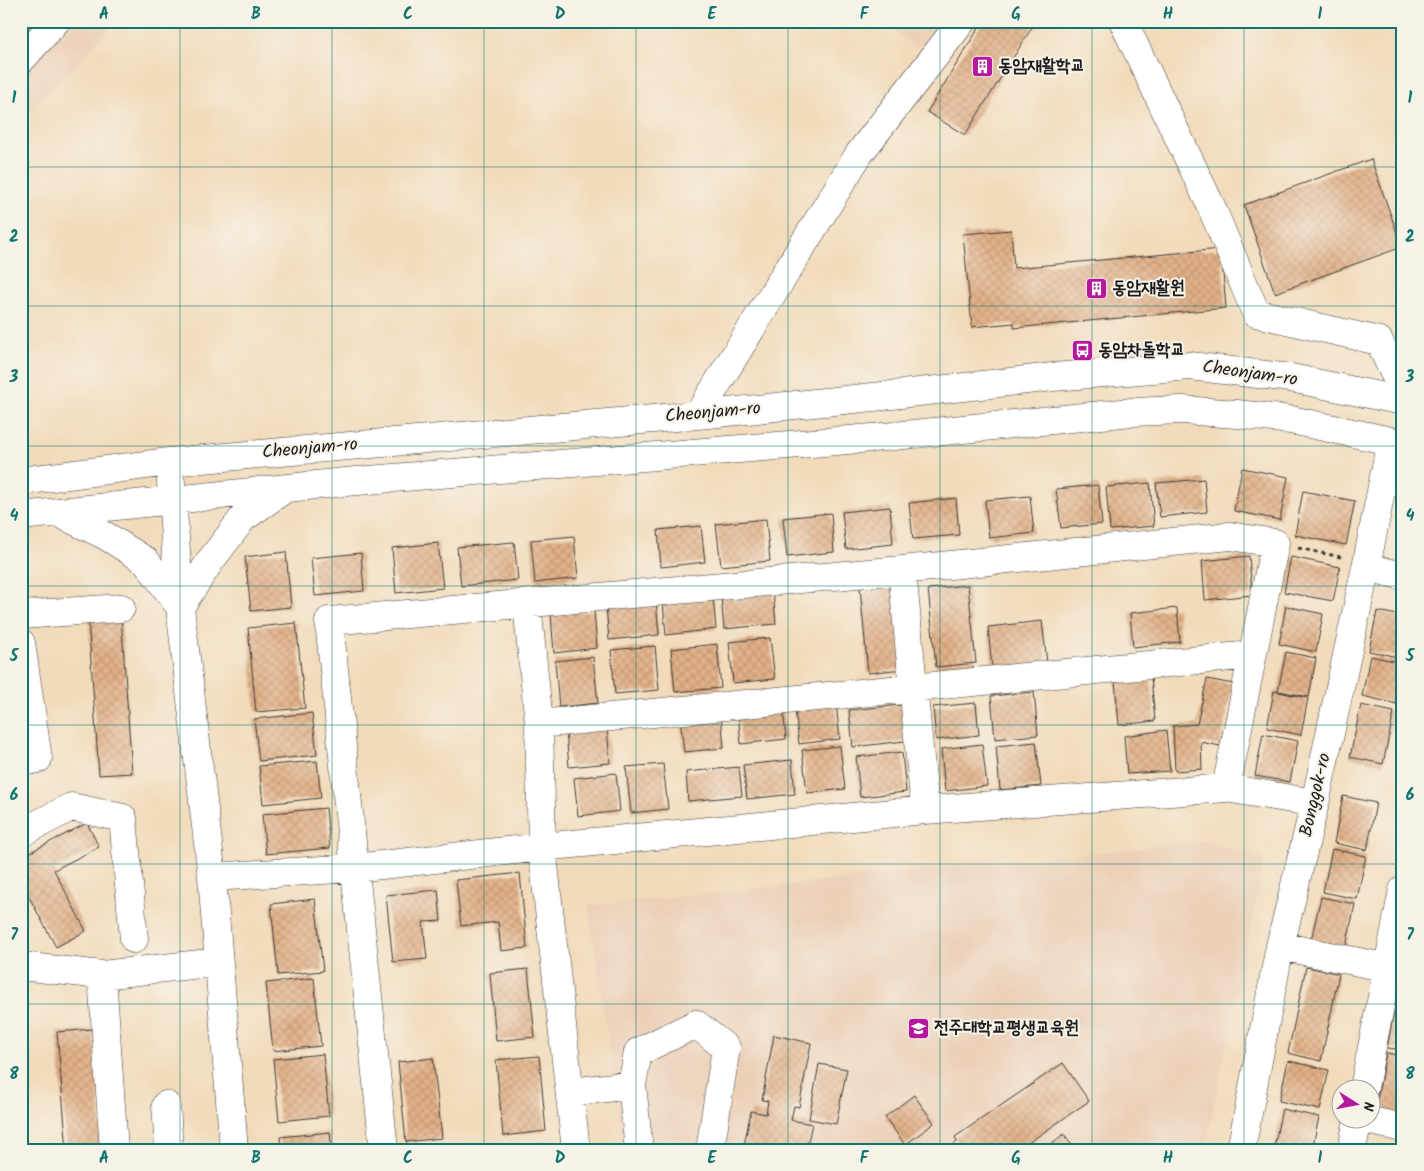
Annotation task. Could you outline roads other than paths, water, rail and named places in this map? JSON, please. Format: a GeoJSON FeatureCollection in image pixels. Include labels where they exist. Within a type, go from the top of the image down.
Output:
{"type":"FeatureCollection","features":[{"type":"Feature","properties":{"kind":"street"},"geometry":{"type":"LineString","coordinates":[[21,60],[56,21]]}},
{"type":"Feature","properties":{"kind":"street"},"geometry":{"type":"LineString","coordinates":[[698,415],[859,154],[962,21]]}},
{"type":"Feature","properties":{"kind":"street"},"geometry":{"type":"LineString","coordinates":[[1123,21],[1211,206],[1256,313],[1379,341],[1403,392]]}},
{"type":"Feature","properties":{"kind":"street","name":"Cheonjam-ro"},"geometry":{"type":"LineString","coordinates":[[21,480],[169,462],[698,415],[1053,377],[1190,366],[1291,378],[1403,402]]}},
{"type":"Feature","properties":{"kind":"street","name":"Cheonjam-ro"},"geometry":{"type":"LineString","coordinates":[[21,516],[355,481],[865,438],[1132,412],[1182,410],[1291,420],[1397,443]]}},
{"type":"Feature","properties":{"kind":"street","name":"Bonggok-ro"},"geometry":{"type":"LineString","coordinates":[[1241,1150],[1280,946],[1315,803],[1366,567],[1397,443]]}},
{"type":"Feature","properties":{"kind":"street"},"geometry":{"type":"LineString","coordinates":[[169,462],[180,607],[212,878],[234,1150]]}},
{"type":"Feature","properties":{"kind":"street"},"geometry":{"type":"LineString","coordinates":[[180,607],[211,560],[243,518],[285,488]]}},
{"type":"Feature","properties":{"kind":"street"},"geometry":{"type":"LineString","coordinates":[[56,512],[106,536],[146,561],[180,607]]}},
{"type":"Feature","properties":{"kind":"street"},"geometry":{"type":"LineString","coordinates":[[384,1150],[329,621],[902,570],[1230,536],[1275,543],[1226,788]]}},
{"type":"Feature","properties":{"kind":"street"},"geometry":{"type":"LineString","coordinates":[[1366,567],[1403,576]]}},
{"type":"Feature","properties":{"kind":"street"},"geometry":{"type":"LineString","coordinates":[[902,570],[925,810]]}},
{"type":"Feature","properties":{"kind":"street"},"geometry":{"type":"LineString","coordinates":[[527,604],[539,724],[542,846],[576,1150]]}},
{"type":"Feature","properties":{"kind":"street"},"geometry":{"type":"LineString","coordinates":[[21,615],[121,608]]}},
{"type":"Feature","properties":{"kind":"street"},"geometry":{"type":"LineString","coordinates":[[21,643],[38,759],[21,762]]}},
{"type":"Feature","properties":{"kind":"street"},"geometry":{"type":"LineString","coordinates":[[539,724],[1252,656]]}},
{"type":"Feature","properties":{"kind":"street"},"geometry":{"type":"LineString","coordinates":[[212,878],[355,868],[542,846],[925,810],[1226,788],[1315,803]]}},
{"type":"Feature","properties":{"kind":"street"},"geometry":{"type":"LineString","coordinates":[[21,832],[71,807],[123,818],[134,939]]}},
{"type":"Feature","properties":{"kind":"street"},"geometry":{"type":"LineString","coordinates":[[1367,1078],[1395,970],[1403,890]]}},
{"type":"Feature","properties":{"kind":"street"},"geometry":{"type":"LineString","coordinates":[[1280,946],[1395,970]]}},
{"type":"Feature","properties":{"kind":"street"},"geometry":{"type":"LineString","coordinates":[[21,966],[102,975],[218,962]]}},
{"type":"Feature","properties":{"kind":"street"},"geometry":{"type":"LineString","coordinates":[[102,975],[114,1150]]}},
{"type":"Feature","properties":{"kind":"street"},"geometry":{"type":"LineString","coordinates":[[639,1150],[632,1085],[638,1052],[696,1024],[726,1048],[710,1150]]}},
{"type":"Feature","properties":{"kind":"street"},"geometry":{"type":"LineString","coordinates":[[570,1092],[632,1085]]}},
{"type":"Feature","properties":{"kind":"street"},"geometry":{"type":"LineString","coordinates":[[166,1105],[169,1150]]}},
{"type":"Feature","properties":{"kind":"street"},"geometry":{"type":"LineString","coordinates":[[1382,1123],[1403,1128]]}},
{"type":"Feature","properties":{"kind":"street"},"geometry":{"type":"LineString","coordinates":[[1352,1150],[1356,1128]]}},
{"type":"Feature","properties":{"kind":"place","name":"동암재활학교"},"geometry":{"type":"Point","coordinates":[982,66]}},
{"type":"Feature","properties":{"kind":"place","name":"동암재활원"},"geometry":{"type":"Point","coordinates":[1096,288]}},
{"type":"Feature","properties":{"kind":"place","name":"동암차돌학교"},"geometry":{"type":"Point","coordinates":[1082,350]}},
{"type":"Feature","properties":{"kind":"place","name":"전주대학교평생교육원"},"geometry":{"type":"Point","coordinates":[918,1028]}}]}
